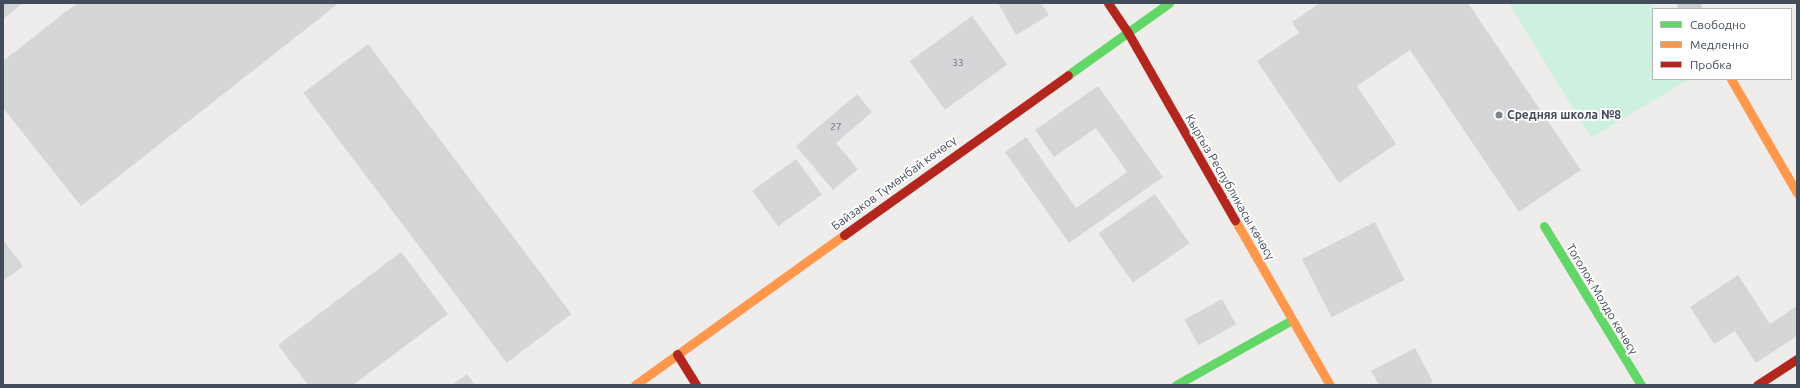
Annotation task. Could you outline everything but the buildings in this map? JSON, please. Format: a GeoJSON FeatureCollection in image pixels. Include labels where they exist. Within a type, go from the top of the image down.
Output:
{"type":"FeatureCollection","features":[{"type":"Feature","properties":{"kind":"main road","name":"Кыргыз Республикасы көчөсү"},"geometry":{"type":"LineString","coordinates":[[1108,3],[1127,31],[1330,385]]}},
{"type":"Feature","properties":{"kind":"main road","name":"Байзаков Түмөнбай көчөсү"},"geometry":{"type":"LineString","coordinates":[[635,385],[1127,31],[1169,3]]}},
{"type":"Feature","properties":{"kind":"main road"},"geometry":{"type":"LineString","coordinates":[[1732,80],[1797,193]]}},
{"type":"Feature","properties":{"kind":"main road","name":"Тоголок Молдо көчөсү"},"geometry":{"type":"LineString","coordinates":[[1544,226],[1641,385]]}},
{"type":"Feature","properties":{"kind":"main road"},"geometry":{"type":"LineString","coordinates":[[1176,385],[1292,320]]}},
{"type":"Feature","properties":{"kind":"main road"},"geometry":{"type":"LineString","coordinates":[[677,354],[696,385]]}},
{"type":"Feature","properties":{"kind":"main road"},"geometry":{"type":"LineString","coordinates":[[1757,385],[1797,359]]}},
{"type":"Feature","properties":{"kind":"green space"},"geometry":{"type":"Polygon","coordinates":[[[1509,3],[1651,3],[1654,8],[1652,8],[1652,80],[1687,80],[1591,138],[1509,3]]]}},
{"type":"Feature","properties":{"kind":"traffic: fast"},"geometry":{"type":"LineString","coordinates":[[1068,75],[1169,3]]}},
{"type":"Feature","properties":{"kind":"traffic: fast"},"geometry":{"type":"LineString","coordinates":[[1544,226],[1641,385]]}},
{"type":"Feature","properties":{"kind":"traffic: fast"},"geometry":{"type":"LineString","coordinates":[[1176,385],[1292,320]]}},
{"type":"Feature","properties":{"kind":"traffic: slow"},"geometry":{"type":"LineString","coordinates":[[1732,80],[1797,193]]}},
{"type":"Feature","properties":{"kind":"traffic: slow"},"geometry":{"type":"LineString","coordinates":[[1235,220],[1330,385]]}},
{"type":"Feature","properties":{"kind":"traffic: slow"},"geometry":{"type":"LineString","coordinates":[[635,385],[844,235]]}},
{"type":"Feature","properties":{"kind":"traffic: jam"},"geometry":{"type":"LineString","coordinates":[[1108,3],[1127,31],[1235,220]]}},
{"type":"Feature","properties":{"kind":"traffic: jam"},"geometry":{"type":"LineString","coordinates":[[844,235],[1068,75]]}},
{"type":"Feature","properties":{"kind":"traffic: jam"},"geometry":{"type":"LineString","coordinates":[[677,354],[696,385]]}},
{"type":"Feature","properties":{"kind":"traffic: jam"},"geometry":{"type":"LineString","coordinates":[[1757,385],[1797,359]]}},
{"type":"Feature","properties":{"kind":"place","name":"Средняя школа №8"},"geometry":{"type":"Point","coordinates":[1499,115]}}]}
